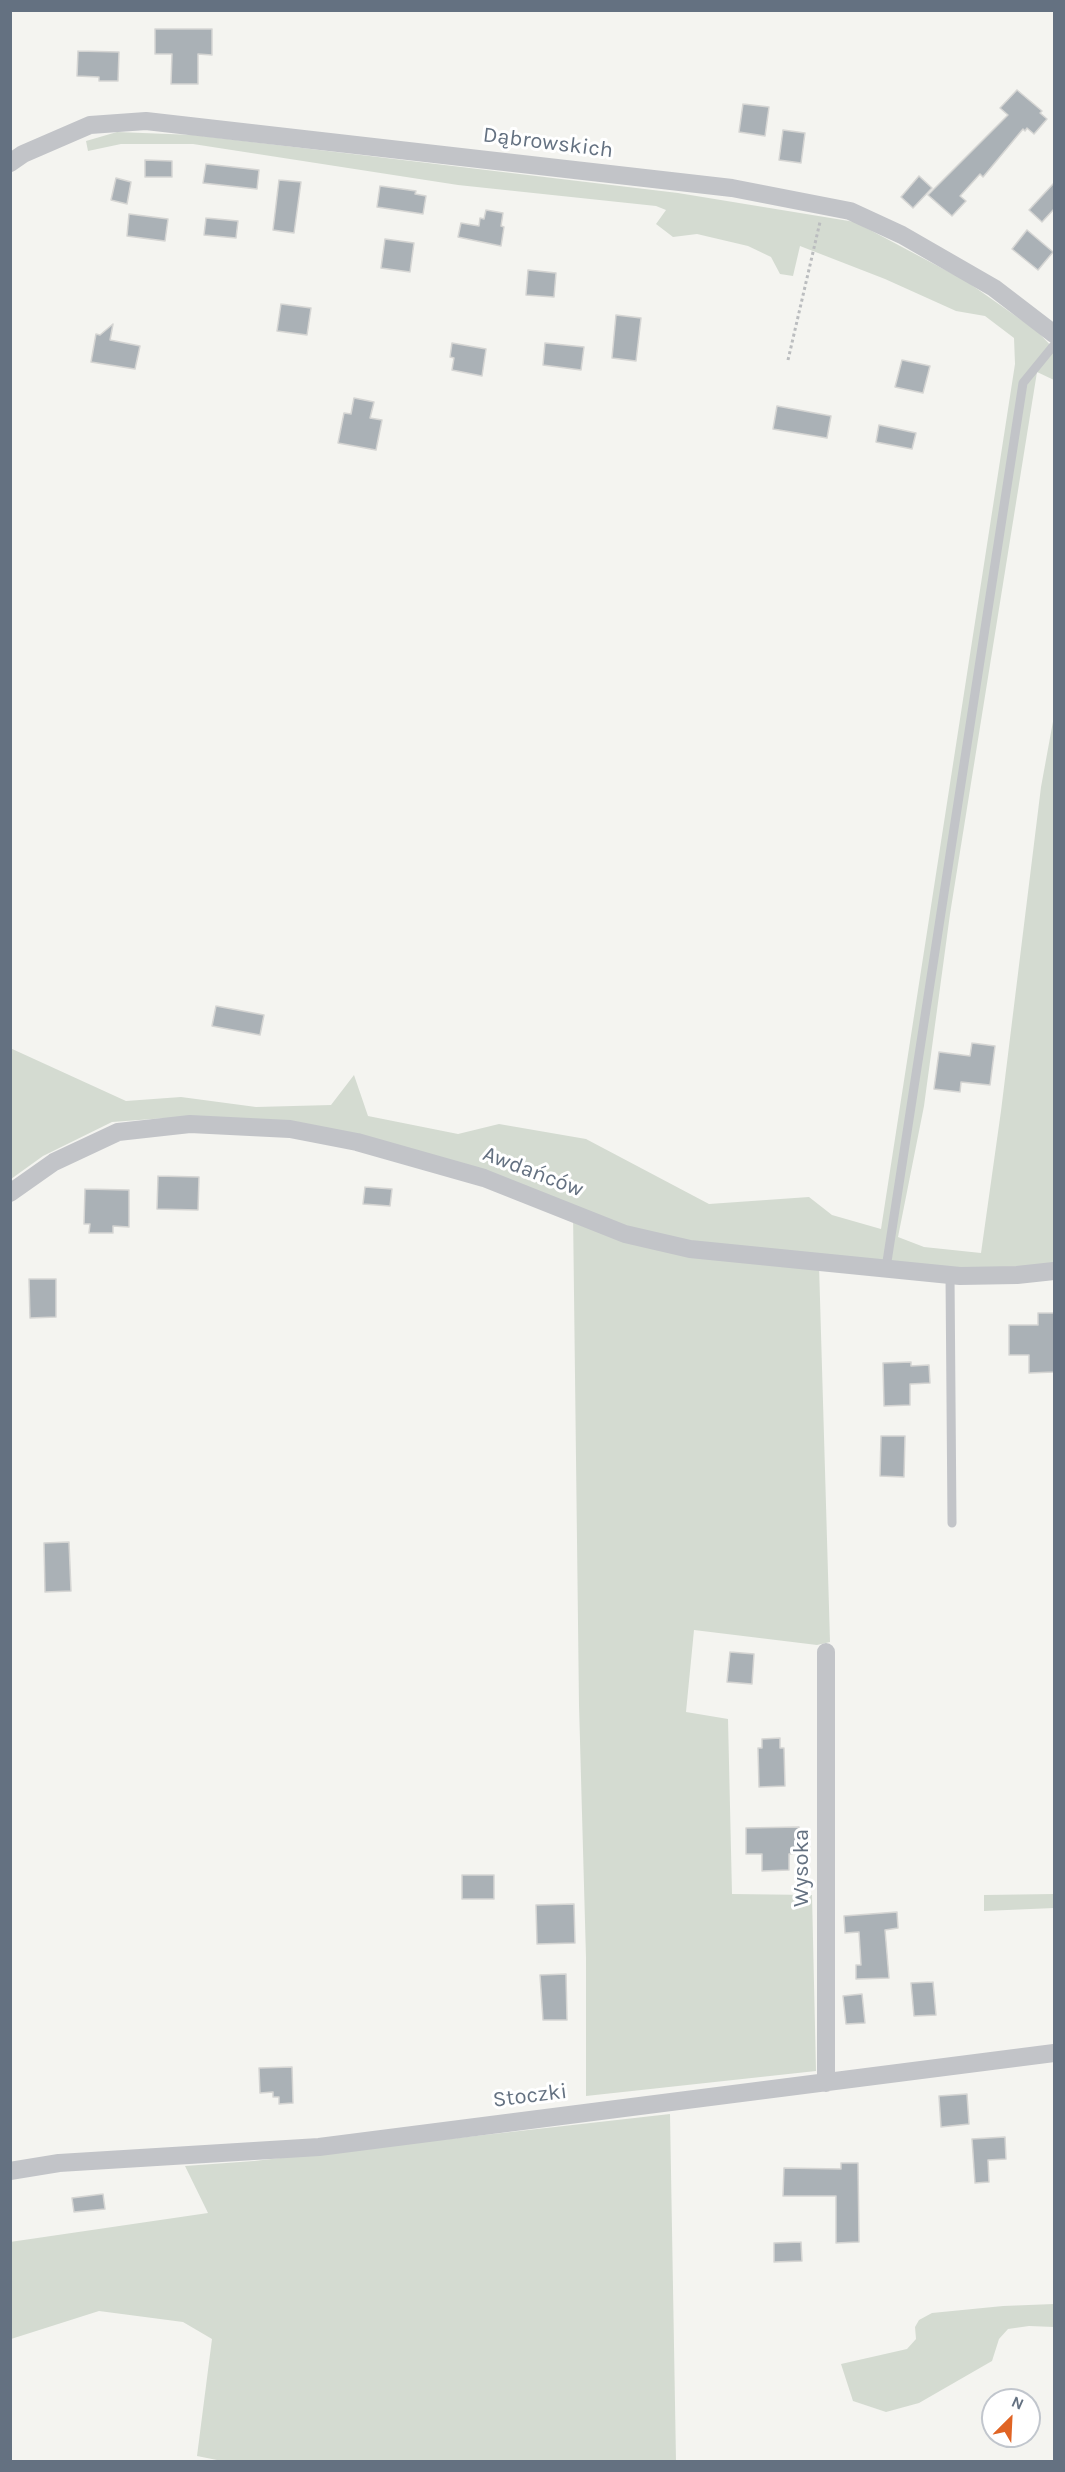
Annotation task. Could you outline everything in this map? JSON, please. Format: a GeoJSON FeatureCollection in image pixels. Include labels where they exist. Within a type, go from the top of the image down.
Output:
{"type":"FeatureCollection","features":[{"type":"Feature","properties":{"kind":"street","name":"Dąbrowskich"},"geometry":{"type":"LineString","coordinates":[[10,163],[23,154],[90,124],[146,122],[732,188],[850,211],[902,235],[994,288],[1054,334]]}},
{"type":"Feature","properties":{"kind":"street","name":"Awdańców"},"geometry":{"type":"LineString","coordinates":[[10,1193],[54,1162],[118,1132],[190,1124],[290,1129],[357,1142],[484,1178],[625,1234],[690,1249],[950,1275],[1017,1275],[1054,1271]]}},
{"type":"Feature","properties":{"kind":"street","name":"Wysoka"},"geometry":{"type":"LineString","coordinates":[[826,1652],[826,2083]]}},
{"type":"Feature","properties":{"kind":"street","name":"Stoczki"},"geometry":{"type":"LineString","coordinates":[[10,2171],[59,2163],[319,2147],[1054,2053]]}},
{"type":"Feature","properties":{"kind":"lane"},"geometry":{"type":"LineString","coordinates":[[886,1268],[1023,383],[1054,345]]}},
{"type":"Feature","properties":{"kind":"lane"},"geometry":{"type":"LineString","coordinates":[[950,1275],[952,1523]]}},
{"type":"Feature","properties":{"kind":"path"},"geometry":{"type":"LineString","coordinates":[[788,360],[823,206]]}},
{"type":"Feature","properties":{"kind":"shaded area"},"geometry":{"type":"Polygon","coordinates":[[[117,132],[194,135],[678,193],[855,222],[966,281],[1037,331],[1054,349],[1054,380],[1037,372],[950,914],[924,1106],[898,1237],[924,1247],[981,1253],[1041,787],[1054,716],[1054,1279],[819,1265],[830,1642],[817,1645],[694,1630],[686,1712],[728,1719],[732,1894],[812,1895],[816,2071],[586,2096],[586,1958],[579,1705],[573,1211],[406,1150],[166,1118],[112,1122],[43,1156],[11,1179],[10,1048],[126,1101],[181,1097],[256,1107],[331,1105],[354,1075],[368,1116],[458,1134],[499,1124],[586,1139],[709,1204],[809,1197],[832,1215],[881,1229],[1015,364],[1014,338],[985,316],[956,311],[885,279],[800,246],[793,276],[780,274],[771,257],[748,246],[697,234],[673,237],[656,224],[666,210],[656,206],[458,185],[193,144],[121,144],[88,151],[86,141],[117,132]]]}},
{"type":"Feature","properties":{"kind":"shaded area"},"geometry":{"type":"Polygon","coordinates":[[[1054,1894],[1054,1908],[984,1911],[984,1895],[1054,1894]]]}},
{"type":"Feature","properties":{"kind":"shaded area"},"geometry":{"type":"Polygon","coordinates":[[[670,2114],[676,2461],[227,2462],[197,2456],[212,2339],[183,2322],[99,2311],[11,2339],[10,2242],[208,2213],[185,2166],[254,2161],[670,2114]]]}},
{"type":"Feature","properties":{"kind":"shaded area"},"geometry":{"type":"Polygon","coordinates":[[[1054,2304],[1054,2327],[1029,2326],[1008,2329],[999,2339],[992,2361],[919,2403],[886,2412],[853,2401],[841,2364],[907,2349],[916,2339],[915,2327],[919,2320],[932,2313],[1054,2304]]]}},
{"type":"Feature","properties":{"kind":"building"},"geometry":{"type":"Polygon","coordinates":[[[155,29],[212,29],[212,55],[198,54],[198,84],[171,84],[172,54],[155,54],[155,29]]]}},
{"type":"Feature","properties":{"kind":"building"},"geometry":{"type":"Polygon","coordinates":[[[78,51],[119,52],[118,81],[99,81],[99,77],[77,76],[78,51]]]}},
{"type":"Feature","properties":{"kind":"building"},"geometry":{"type":"Polygon","coordinates":[[[1017,90],[1042,111],[1040,113],[1047,119],[1034,134],[1027,128],[1025,131],[1023,129],[983,177],[980,174],[960,196],[966,201],[952,216],[928,195],[1008,115],[1000,108],[1017,90]]]}},
{"type":"Feature","properties":{"kind":"building"},"geometry":{"type":"Polygon","coordinates":[[[743,104],[769,107],[765,136],[739,132],[743,104]]]}},
{"type":"Feature","properties":{"kind":"building"},"geometry":{"type":"Polygon","coordinates":[[[783,130],[805,133],[801,163],[779,160],[783,130]]]}},
{"type":"Feature","properties":{"kind":"building"},"geometry":{"type":"Polygon","coordinates":[[[145,160],[172,161],[172,177],[145,177],[145,160]]]}},
{"type":"Feature","properties":{"kind":"building"},"geometry":{"type":"Polygon","coordinates":[[[206,164],[259,170],[257,189],[203,183],[206,164]]]}},
{"type":"Feature","properties":{"kind":"building"},"geometry":{"type":"Polygon","coordinates":[[[919,176],[932,188],[913,208],[901,197],[919,176]]]}},
{"type":"Feature","properties":{"kind":"building"},"geometry":{"type":"Polygon","coordinates":[[[116,178],[131,182],[127,204],[111,200],[116,178]]]}},
{"type":"Feature","properties":{"kind":"building"},"geometry":{"type":"Polygon","coordinates":[[[279,180],[301,182],[294,233],[273,230],[279,180]]]}},
{"type":"Feature","properties":{"kind":"building"},"geometry":{"type":"Polygon","coordinates":[[[1054,183],[1054,209],[1042,222],[1029,210],[1054,183]]]}},
{"type":"Feature","properties":{"kind":"building"},"geometry":{"type":"Polygon","coordinates":[[[380,186],[416,191],[415,194],[426,196],[423,214],[377,207],[380,186]]]}},
{"type":"Feature","properties":{"kind":"building"},"geometry":{"type":"Polygon","coordinates":[[[486,210],[503,213],[501,226],[504,227],[501,246],[458,237],[461,223],[479,226],[480,218],[484,219],[486,210]]]}},
{"type":"Feature","properties":{"kind":"building"},"geometry":{"type":"Polygon","coordinates":[[[129,214],[168,219],[165,241],[127,236],[129,214]]]}},
{"type":"Feature","properties":{"kind":"building"},"geometry":{"type":"Polygon","coordinates":[[[206,218],[238,221],[236,238],[204,235],[206,218]]]}},
{"type":"Feature","properties":{"kind":"building"},"geometry":{"type":"Polygon","coordinates":[[[1027,230],[1053,252],[1038,270],[1012,249],[1027,230]]]}},
{"type":"Feature","properties":{"kind":"building"},"geometry":{"type":"Polygon","coordinates":[[[385,239],[414,243],[410,272],[381,268],[385,239]]]}},
{"type":"Feature","properties":{"kind":"building"},"geometry":{"type":"Polygon","coordinates":[[[528,270],[556,273],[554,297],[526,295],[528,270]]]}},
{"type":"Feature","properties":{"kind":"building"},"geometry":{"type":"Polygon","coordinates":[[[281,304],[311,308],[307,335],[277,331],[281,304]]]}},
{"type":"Feature","properties":{"kind":"building"},"geometry":{"type":"Polygon","coordinates":[[[616,315],[641,318],[636,361],[612,358],[616,315]]]}},
{"type":"Feature","properties":{"kind":"building"},"geometry":{"type":"Polygon","coordinates":[[[113,324],[110,340],[140,346],[135,369],[91,362],[96,334],[100,335],[113,324]]]}},
{"type":"Feature","properties":{"kind":"building"},"geometry":{"type":"Polygon","coordinates":[[[452,343],[486,349],[482,376],[452,370],[454,358],[450,357],[452,343]]]}},
{"type":"Feature","properties":{"kind":"building"},"geometry":{"type":"Polygon","coordinates":[[[545,343],[584,347],[581,370],[543,365],[545,343]]]}},
{"type":"Feature","properties":{"kind":"building"},"geometry":{"type":"Polygon","coordinates":[[[902,360],[930,366],[923,393],[895,387],[902,360]]]}},
{"type":"Feature","properties":{"kind":"building"},"geometry":{"type":"Polygon","coordinates":[[[354,398],[374,402],[370,418],[382,420],[376,450],[338,443],[344,413],[351,414],[354,398]]]}},
{"type":"Feature","properties":{"kind":"building"},"geometry":{"type":"Polygon","coordinates":[[[777,406],[831,416],[827,438],[773,429],[777,406]]]}},
{"type":"Feature","properties":{"kind":"building"},"geometry":{"type":"Polygon","coordinates":[[[879,425],[916,433],[912,449],[876,442],[879,425]]]}},
{"type":"Feature","properties":{"kind":"building"},"geometry":{"type":"Polygon","coordinates":[[[216,1006],[264,1015],[260,1035],[212,1026],[216,1006]]]}},
{"type":"Feature","properties":{"kind":"building"},"geometry":{"type":"Polygon","coordinates":[[[972,1043],[995,1046],[990,1085],[961,1082],[960,1092],[934,1089],[939,1052],[970,1056],[972,1043]]]}},
{"type":"Feature","properties":{"kind":"building"},"geometry":{"type":"Polygon","coordinates":[[[158,1176],[199,1177],[198,1210],[157,1209],[158,1176]]]}},
{"type":"Feature","properties":{"kind":"building"},"geometry":{"type":"Polygon","coordinates":[[[365,1187],[392,1189],[390,1206],[363,1204],[365,1187]]]}},
{"type":"Feature","properties":{"kind":"building"},"geometry":{"type":"Polygon","coordinates":[[[85,1189],[129,1190],[129,1227],[113,1226],[113,1233],[89,1233],[90,1224],[84,1224],[85,1189]]]}},
{"type":"Feature","properties":{"kind":"building"},"geometry":{"type":"Polygon","coordinates":[[[29,1279],[56,1279],[56,1317],[30,1318],[29,1279]]]}},
{"type":"Feature","properties":{"kind":"building"},"geometry":{"type":"Polygon","coordinates":[[[1038,1313],[1054,1313],[1054,1372],[1029,1373],[1029,1355],[1009,1355],[1009,1325],[1038,1325],[1038,1313]]]}},
{"type":"Feature","properties":{"kind":"building"},"geometry":{"type":"Polygon","coordinates":[[[911,1362],[911,1366],[929,1365],[930,1383],[910,1384],[910,1405],[884,1406],[883,1363],[911,1362]]]}},
{"type":"Feature","properties":{"kind":"building"},"geometry":{"type":"Polygon","coordinates":[[[881,1436],[905,1436],[904,1477],[880,1476],[881,1436]]]}},
{"type":"Feature","properties":{"kind":"building"},"geometry":{"type":"Polygon","coordinates":[[[69,1542],[71,1591],[45,1592],[44,1543],[69,1542]]]}},
{"type":"Feature","properties":{"kind":"building"},"geometry":{"type":"Polygon","coordinates":[[[730,1652],[754,1654],[752,1684],[727,1682],[730,1652]]]}},
{"type":"Feature","properties":{"kind":"building"},"geometry":{"type":"Polygon","coordinates":[[[780,1738],[780,1748],[784,1748],[785,1786],[759,1787],[758,1748],[762,1748],[762,1739],[780,1738]]]}},
{"type":"Feature","properties":{"kind":"building"},"geometry":{"type":"Polygon","coordinates":[[[799,1827],[799,1853],[789,1854],[789,1870],[762,1871],[762,1854],[746,1854],[746,1828],[799,1827]]]}},
{"type":"Feature","properties":{"kind":"building"},"geometry":{"type":"Polygon","coordinates":[[[462,1875],[494,1875],[494,1899],[462,1899],[462,1875]]]}},
{"type":"Feature","properties":{"kind":"building"},"geometry":{"type":"Polygon","coordinates":[[[574,1904],[575,1943],[537,1944],[536,1905],[574,1904]]]}},
{"type":"Feature","properties":{"kind":"building"},"geometry":{"type":"Polygon","coordinates":[[[897,1912],[898,1928],[885,1930],[889,1978],[856,1979],[856,1965],[861,1965],[859,1932],[845,1933],[844,1916],[897,1912]]]}},
{"type":"Feature","properties":{"kind":"building"},"geometry":{"type":"Polygon","coordinates":[[[566,1974],[567,2020],[543,2020],[540,1975],[566,1974]]]}},
{"type":"Feature","properties":{"kind":"building"},"geometry":{"type":"Polygon","coordinates":[[[933,1982],[936,2015],[914,2016],[911,1983],[933,1982]]]}},
{"type":"Feature","properties":{"kind":"building"},"geometry":{"type":"Polygon","coordinates":[[[862,1994],[865,2023],[846,2024],[843,1996],[862,1994]]]}},
{"type":"Feature","properties":{"kind":"building"},"geometry":{"type":"Polygon","coordinates":[[[292,2067],[293,2103],[279,2104],[279,2097],[273,2097],[273,2092],[260,2093],[259,2068],[292,2067]]]}},
{"type":"Feature","properties":{"kind":"building"},"geometry":{"type":"Polygon","coordinates":[[[967,2094],[969,2124],[941,2127],[939,2096],[967,2094]]]}},
{"type":"Feature","properties":{"kind":"building"},"geometry":{"type":"Polygon","coordinates":[[[1005,2137],[1006,2159],[988,2160],[989,2182],[975,2183],[972,2139],[1005,2137]]]}},
{"type":"Feature","properties":{"kind":"building"},"geometry":{"type":"Polygon","coordinates":[[[841,2163],[858,2163],[859,2242],[836,2243],[836,2196],[783,2196],[784,2168],[841,2169],[841,2163]]]}},
{"type":"Feature","properties":{"kind":"building"},"geometry":{"type":"Polygon","coordinates":[[[103,2194],[105,2209],[74,2212],[72,2198],[103,2194]]]}},
{"type":"Feature","properties":{"kind":"building"},"geometry":{"type":"Polygon","coordinates":[[[801,2242],[802,2261],[774,2262],[774,2243],[801,2242]]]}}]}
